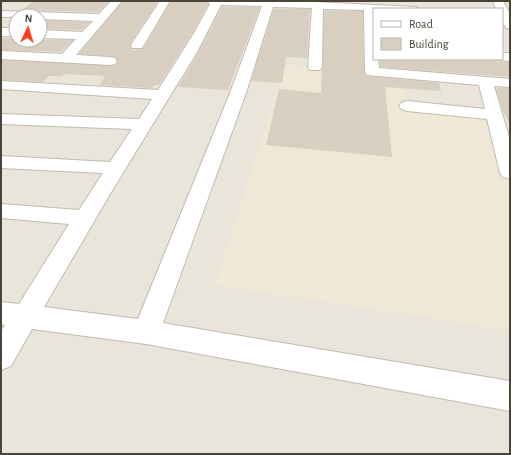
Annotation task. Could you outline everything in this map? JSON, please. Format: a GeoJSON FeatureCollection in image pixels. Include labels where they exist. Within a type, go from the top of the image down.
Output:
{"type":"FeatureCollection","features":[{"type":"Feature","properties":{"kind":"street"},"geometry":{"type":"LineString","coordinates":[[65,59],[117,1]]}},
{"type":"Feature","properties":{"kind":"street"},"geometry":{"type":"LineString","coordinates":[[137,45],[165,1]]}},
{"type":"Feature","properties":{"kind":"street"},"geometry":{"type":"LineString","coordinates":[[211,1],[363,5],[397,8]]}},
{"type":"Feature","properties":{"kind":"street"},"geometry":{"type":"LineString","coordinates":[[1,357],[13,314],[86,218],[143,124],[163,95],[206,25],[217,1]]}},
{"type":"Feature","properties":{"kind":"street"},"geometry":{"type":"LineString","coordinates":[[146,332],[251,60],[258,2]]}},
{"type":"Feature","properties":{"kind":"street"},"geometry":{"type":"LineString","coordinates":[[315,67],[318,5]]}},
{"type":"Feature","properties":{"kind":"street"},"geometry":{"type":"LineString","coordinates":[[363,5],[372,72],[510,83]]}},
{"type":"Feature","properties":{"kind":"street"},"geometry":{"type":"LineString","coordinates":[[3,9],[102,18]]}},
{"type":"Feature","properties":{"kind":"street"},"geometry":{"type":"LineString","coordinates":[[506,13],[510,25]]}},
{"type":"Feature","properties":{"kind":"street"},"geometry":{"type":"LineString","coordinates":[[48,34],[85,36]]}},
{"type":"Feature","properties":{"kind":"street"},"geometry":{"type":"LineString","coordinates":[[1,55],[110,61]]}},
{"type":"Feature","properties":{"kind":"street"},"geometry":{"type":"LineString","coordinates":[[412,60],[416,75]]}},
{"type":"Feature","properties":{"kind":"street"},"geometry":{"type":"LineString","coordinates":[[485,81],[510,173]]}},
{"type":"Feature","properties":{"kind":"street"},"geometry":{"type":"LineString","coordinates":[[1,85],[163,95]]}},
{"type":"Feature","properties":{"kind":"street"},"geometry":{"type":"LineString","coordinates":[[407,106],[494,115]]}},
{"type":"Feature","properties":{"kind":"street"},"geometry":{"type":"LineString","coordinates":[[1,119],[143,124]]}},
{"type":"Feature","properties":{"kind":"street"},"geometry":{"type":"LineString","coordinates":[[1,162],[116,168]]}},
{"type":"Feature","properties":{"kind":"street"},"geometry":{"type":"LineString","coordinates":[[1,212],[86,218]]}},
{"type":"Feature","properties":{"kind":"street"},"geometry":{"type":"LineString","coordinates":[[13,314],[146,332],[510,396]]}},
{"type":"Feature","properties":{"kind":"shaded area"},"geometry":{"type":"Polygon","coordinates":[[[1,1],[510,1],[510,454],[1,454],[1,1]]]}},
{"type":"Feature","properties":{"kind":"shaded area"},"geometry":{"type":"Polygon","coordinates":[[[285,65],[404,77],[408,102],[510,112],[510,330],[215,285],[285,65]]]}},
{"type":"Feature","properties":{"kind":"building"},"geometry":{"type":"Polygon","coordinates":[[[34,1],[109,1],[98,12],[48,11],[48,8],[25,8],[34,1]]]}},
{"type":"Feature","properties":{"kind":"building"},"geometry":{"type":"Polygon","coordinates":[[[123,1],[158,1],[130,44],[132,50],[143,49],[171,1],[205,2],[208,4],[192,34],[159,85],[154,85],[152,88],[100,85],[105,76],[64,74],[62,76],[49,76],[43,82],[1,80],[1,60],[115,65],[118,62],[115,57],[79,54],[123,1]]]}},
{"type":"Feature","properties":{"kind":"building"},"geometry":{"type":"Polygon","coordinates":[[[222,7],[260,7],[228,90],[178,87],[198,53],[222,7]]]}},
{"type":"Feature","properties":{"kind":"building"},"geometry":{"type":"Polygon","coordinates":[[[274,9],[310,9],[307,58],[286,57],[282,83],[251,81],[274,9]]]}},
{"type":"Feature","properties":{"kind":"building"},"geometry":{"type":"Polygon","coordinates":[[[324,11],[363,11],[364,72],[366,76],[439,83],[441,91],[385,87],[392,157],[266,145],[279,89],[321,93],[324,11]]]}},
{"type":"Feature","properties":{"kind":"building"},"geometry":{"type":"Polygon","coordinates":[[[48,20],[90,22],[81,30],[48,29],[48,20]]]}},
{"type":"Feature","properties":{"kind":"building"},"geometry":{"type":"Polygon","coordinates":[[[1,38],[8,38],[8,48],[48,48],[48,40],[73,40],[61,52],[1,50],[1,38]]]}},
{"type":"Feature","properties":{"kind":"building"},"geometry":{"type":"Polygon","coordinates":[[[380,60],[496,60],[497,62],[510,62],[510,77],[380,67],[380,60]]]}},
{"type":"Feature","properties":{"kind":"building"},"geometry":{"type":"Polygon","coordinates":[[[496,88],[510,88],[510,125],[502,109],[496,88]]]}}]}
